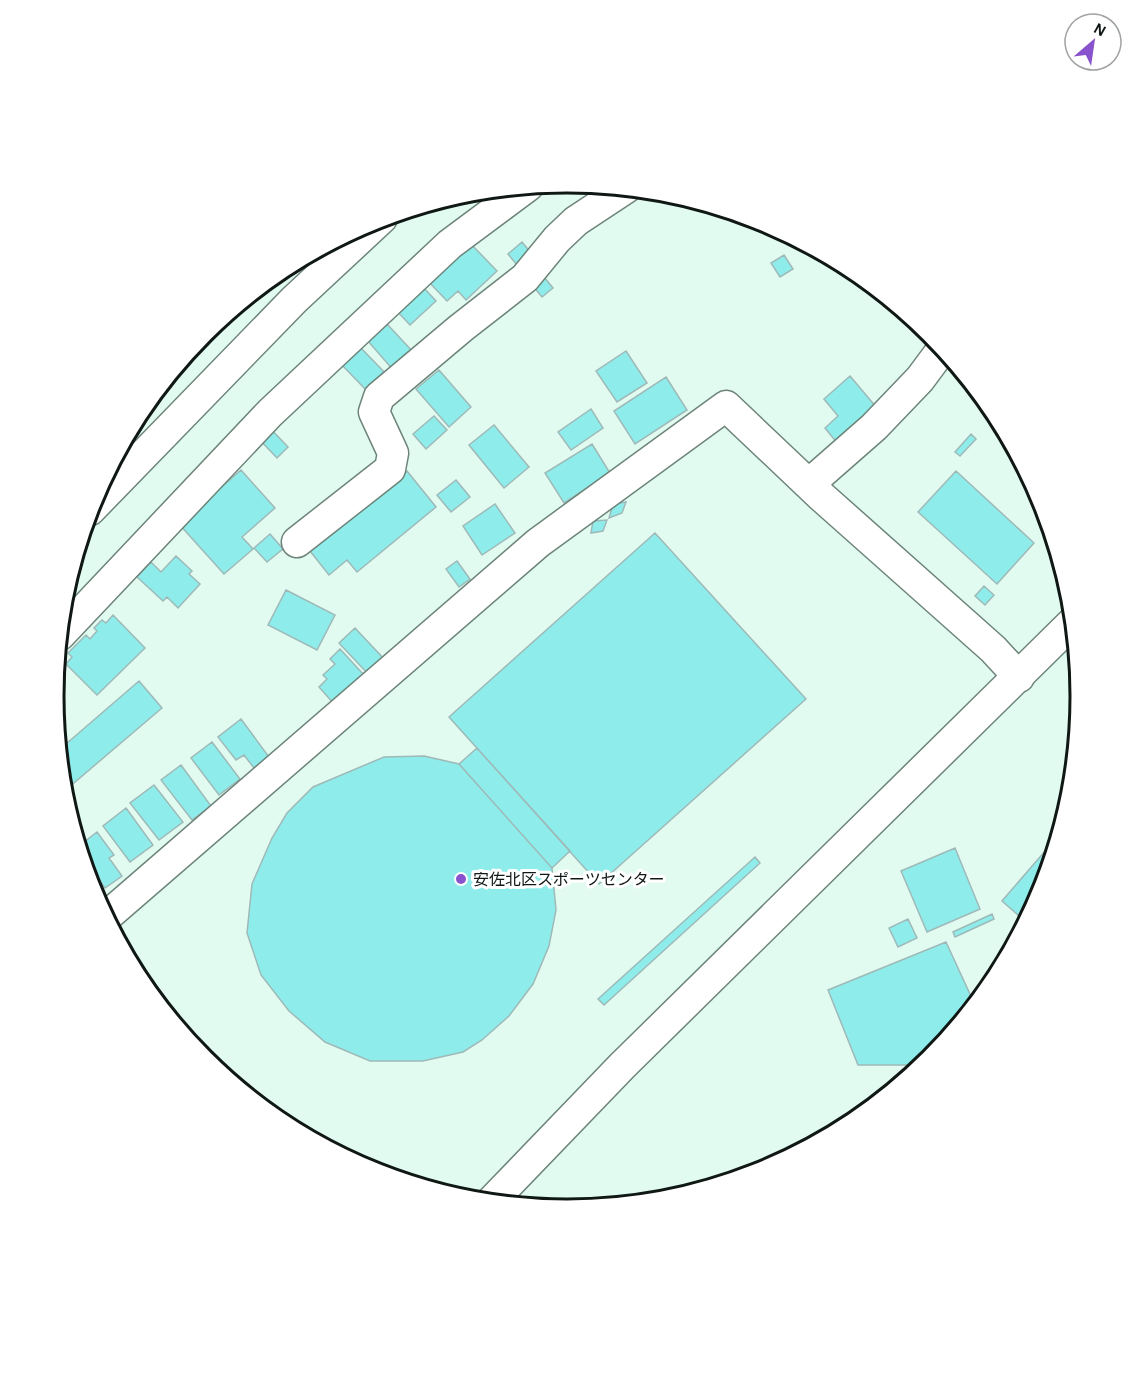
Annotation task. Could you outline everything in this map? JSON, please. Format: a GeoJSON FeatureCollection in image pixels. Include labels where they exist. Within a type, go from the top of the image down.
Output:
{"type":"FeatureCollection","features":[{"type":"Feature","properties":{"kind":"street"},"geometry":{"type":"LineString","coordinates":[[297,542],[390,469],[393,453],[374,412],[379,397],[525,278],[557,239],[576,221],[615,195]]}},
{"type":"Feature","properties":{"kind":"street"},"geometry":{"type":"LineString","coordinates":[[70,625],[270,414],[450,244],[515,196]]}},
{"type":"Feature","properties":{"kind":"street"},"geometry":{"type":"LineString","coordinates":[[109,491],[294,300],[361,237]]}},
{"type":"Feature","properties":{"kind":"street"},"geometry":{"type":"LineString","coordinates":[[809,484],[874,427],[920,380],[938,355]]}},
{"type":"Feature","properties":{"kind":"street"},"geometry":{"type":"LineString","coordinates":[[113,911],[538,543],[726,406],[809,484],[993,649],[1019,677]]}},
{"type":"Feature","properties":{"kind":"street"},"geometry":{"type":"LineString","coordinates":[[498,1194],[622,1066],[1066,629]]}},
{"type":"Feature","properties":{"kind":"building"},"geometry":{"type":"Polygon","coordinates":[[[522,242],[531,253],[517,265],[508,254],[522,242]]]}},
{"type":"Feature","properties":{"kind":"building"},"geometry":{"type":"Polygon","coordinates":[[[470,243],[497,271],[466,300],[458,291],[447,301],[429,282],[470,243]]]}},
{"type":"Feature","properties":{"kind":"building"},"geometry":{"type":"Polygon","coordinates":[[[784,255],[793,269],[780,277],[771,263],[784,255]]]}},
{"type":"Feature","properties":{"kind":"building"},"geometry":{"type":"Polygon","coordinates":[[[544,277],[553,288],[542,297],[533,286],[544,277]]]}},
{"type":"Feature","properties":{"kind":"building"},"geometry":{"type":"Polygon","coordinates":[[[422,286],[436,301],[410,325],[396,310],[422,286]]]}},
{"type":"Feature","properties":{"kind":"building"},"geometry":{"type":"Polygon","coordinates":[[[387,324],[414,353],[394,371],[368,341],[387,324]]]}},
{"type":"Feature","properties":{"kind":"building"},"geometry":{"type":"Polygon","coordinates":[[[360,347],[387,375],[368,392],[341,364],[360,347]]]}},
{"type":"Feature","properties":{"kind":"building"},"geometry":{"type":"Polygon","coordinates":[[[626,351],[647,383],[617,402],[596,371],[626,351]]]}},
{"type":"Feature","properties":{"kind":"building"},"geometry":{"type":"Polygon","coordinates":[[[439,370],[471,407],[449,427],[416,389],[439,370]]]}},
{"type":"Feature","properties":{"kind":"building"},"geometry":{"type":"Polygon","coordinates":[[[850,376],[882,414],[842,449],[825,428],[838,416],[824,399],[850,376]]]}},
{"type":"Feature","properties":{"kind":"building"},"geometry":{"type":"Polygon","coordinates":[[[666,377],[687,410],[635,444],[614,411],[666,377]]]}},
{"type":"Feature","properties":{"kind":"building"},"geometry":{"type":"Polygon","coordinates":[[[591,409],[603,428],[571,450],[558,432],[591,409]]]}},
{"type":"Feature","properties":{"kind":"building"},"geometry":{"type":"Polygon","coordinates":[[[434,416],[447,430],[426,449],[413,434],[434,416]]]}},
{"type":"Feature","properties":{"kind":"building"},"geometry":{"type":"Polygon","coordinates":[[[267,425],[288,447],[277,458],[256,436],[267,425]]]}},
{"type":"Feature","properties":{"kind":"building"},"geometry":{"type":"Polygon","coordinates":[[[494,425],[529,467],[504,488],[469,445],[494,425]]]}},
{"type":"Feature","properties":{"kind":"building"},"geometry":{"type":"Polygon","coordinates":[[[971,434],[976,439],[960,456],[955,452],[971,434]]]}},
{"type":"Feature","properties":{"kind":"building"},"geometry":{"type":"Polygon","coordinates":[[[592,444],[610,473],[564,503],[545,473],[592,444]]]}},
{"type":"Feature","properties":{"kind":"building"},"geometry":{"type":"Polygon","coordinates":[[[241,470],[275,508],[242,537],[253,549],[224,574],[179,524],[241,470]]]}},
{"type":"Feature","properties":{"kind":"building"},"geometry":{"type":"Polygon","coordinates":[[[407,471],[436,507],[357,572],[347,560],[329,575],[310,551],[407,471]]]}},
{"type":"Feature","properties":{"kind":"building"},"geometry":{"type":"Polygon","coordinates":[[[956,471],[1034,543],[997,584],[918,512],[956,471]]]}},
{"type":"Feature","properties":{"kind":"building"},"geometry":{"type":"Polygon","coordinates":[[[456,480],[470,497],[451,512],[437,495],[456,480]]]}},
{"type":"Feature","properties":{"kind":"building"},"geometry":{"type":"Polygon","coordinates":[[[626,502],[622,513],[609,518],[613,504],[626,502]]]}},
{"type":"Feature","properties":{"kind":"building"},"geometry":{"type":"Polygon","coordinates":[[[495,504],[515,533],[482,555],[463,526],[495,504]]]}},
{"type":"Feature","properties":{"kind":"building"},"geometry":{"type":"Polygon","coordinates":[[[607,520],[603,531],[591,533],[593,521],[607,520]]]}},
{"type":"Feature","properties":{"kind":"building"},"geometry":{"type":"Polygon","coordinates":[[[655,533],[806,699],[599,884],[449,717],[655,533]]]}},
{"type":"Feature","properties":{"kind":"building"},"geometry":{"type":"Polygon","coordinates":[[[270,534],[283,549],[267,562],[254,548],[270,534]]]}},
{"type":"Feature","properties":{"kind":"building"},"geometry":{"type":"Polygon","coordinates":[[[176,556],[192,571],[189,574],[200,584],[178,608],[167,597],[163,601],[137,577],[151,562],[161,572],[176,556]]]}},
{"type":"Feature","properties":{"kind":"building"},"geometry":{"type":"Polygon","coordinates":[[[457,561],[470,579],[459,587],[446,569],[457,561]]]}},
{"type":"Feature","properties":{"kind":"building"},"geometry":{"type":"Polygon","coordinates":[[[984,586],[994,595],[985,605],[975,596],[984,586]]]}},
{"type":"Feature","properties":{"kind":"building"},"geometry":{"type":"Polygon","coordinates":[[[286,590],[335,615],[317,650],[268,625],[286,590]]]}},
{"type":"Feature","properties":{"kind":"building"},"geometry":{"type":"Polygon","coordinates":[[[113,615],[145,648],[97,695],[66,664],[72,657],[68,653],[86,635],[90,639],[97,631],[94,628],[102,620],[106,623],[113,615]]]}},
{"type":"Feature","properties":{"kind":"building"},"geometry":{"type":"Polygon","coordinates":[[[355,628],[385,660],[369,675],[339,643],[355,628]]]}},
{"type":"Feature","properties":{"kind":"building"},"geometry":{"type":"Polygon","coordinates":[[[340,649],[364,675],[334,704],[319,687],[327,679],[323,675],[335,664],[330,659],[340,649]]]}},
{"type":"Feature","properties":{"kind":"building"},"geometry":{"type":"Polygon","coordinates":[[[139,681],[162,708],[72,784],[67,743],[139,681]]]}},
{"type":"Feature","properties":{"kind":"building"},"geometry":{"type":"Polygon","coordinates":[[[241,719],[269,757],[254,768],[244,755],[236,760],[218,737],[241,719]]]}},
{"type":"Feature","properties":{"kind":"building"},"geometry":{"type":"Polygon","coordinates":[[[212,742],[240,779],[219,795],[191,758],[212,742]]]}},
{"type":"Feature","properties":{"kind":"building"},"geometry":{"type":"Polygon","coordinates":[[[477,748],[570,851],[552,868],[459,764],[477,748]]]}},
{"type":"Feature","properties":{"kind":"building"},"geometry":{"type":"Polygon","coordinates":[[[424,756],[459,764],[552,868],[556,910],[549,946],[533,984],[509,1016],[482,1040],[463,1052],[423,1061],[370,1061],[325,1042],[289,1011],[261,975],[247,933],[252,884],[272,838],[287,813],[313,787],[384,757],[424,756]]]}},
{"type":"Feature","properties":{"kind":"building"},"geometry":{"type":"Polygon","coordinates":[[[181,765],[211,806],[192,820],[161,780],[181,765]]]}},
{"type":"Feature","properties":{"kind":"building"},"geometry":{"type":"Polygon","coordinates":[[[154,785],[183,822],[159,840],[130,803],[154,785]]]}},
{"type":"Feature","properties":{"kind":"building"},"geometry":{"type":"Polygon","coordinates":[[[126,808],[153,845],[130,862],[103,826],[126,808]]]}},
{"type":"Feature","properties":{"kind":"building"},"geometry":{"type":"Polygon","coordinates":[[[97,832],[114,855],[109,858],[122,876],[105,888],[91,858],[86,840],[97,832]]]}},
{"type":"Feature","properties":{"kind":"building"},"geometry":{"type":"Polygon","coordinates":[[[955,848],[980,909],[927,932],[901,871],[955,848]]]}},
{"type":"Feature","properties":{"kind":"building"},"geometry":{"type":"Polygon","coordinates":[[[1046,850],[1020,916],[1002,901],[1046,850]]]}},
{"type":"Feature","properties":{"kind":"building"},"geometry":{"type":"Polygon","coordinates":[[[755,857],[760,863],[604,1005],[598,999],[755,857]]]}},
{"type":"Feature","properties":{"kind":"building"},"geometry":{"type":"Polygon","coordinates":[[[992,914],[994,919],[955,937],[953,932],[992,914]]]}},
{"type":"Feature","properties":{"kind":"building"},"geometry":{"type":"Polygon","coordinates":[[[908,919],[917,938],[898,947],[889,928],[908,919]]]}},
{"type":"Feature","properties":{"kind":"building"},"geometry":{"type":"Polygon","coordinates":[[[946,942],[971,996],[946,1028],[909,1065],[858,1065],[828,990],[946,942]]]}},
{"type":"Feature","properties":{"kind":"place","name":"安佐北区スポーツセンター"},"geometry":{"type":"Point","coordinates":[461,879]}}]}
